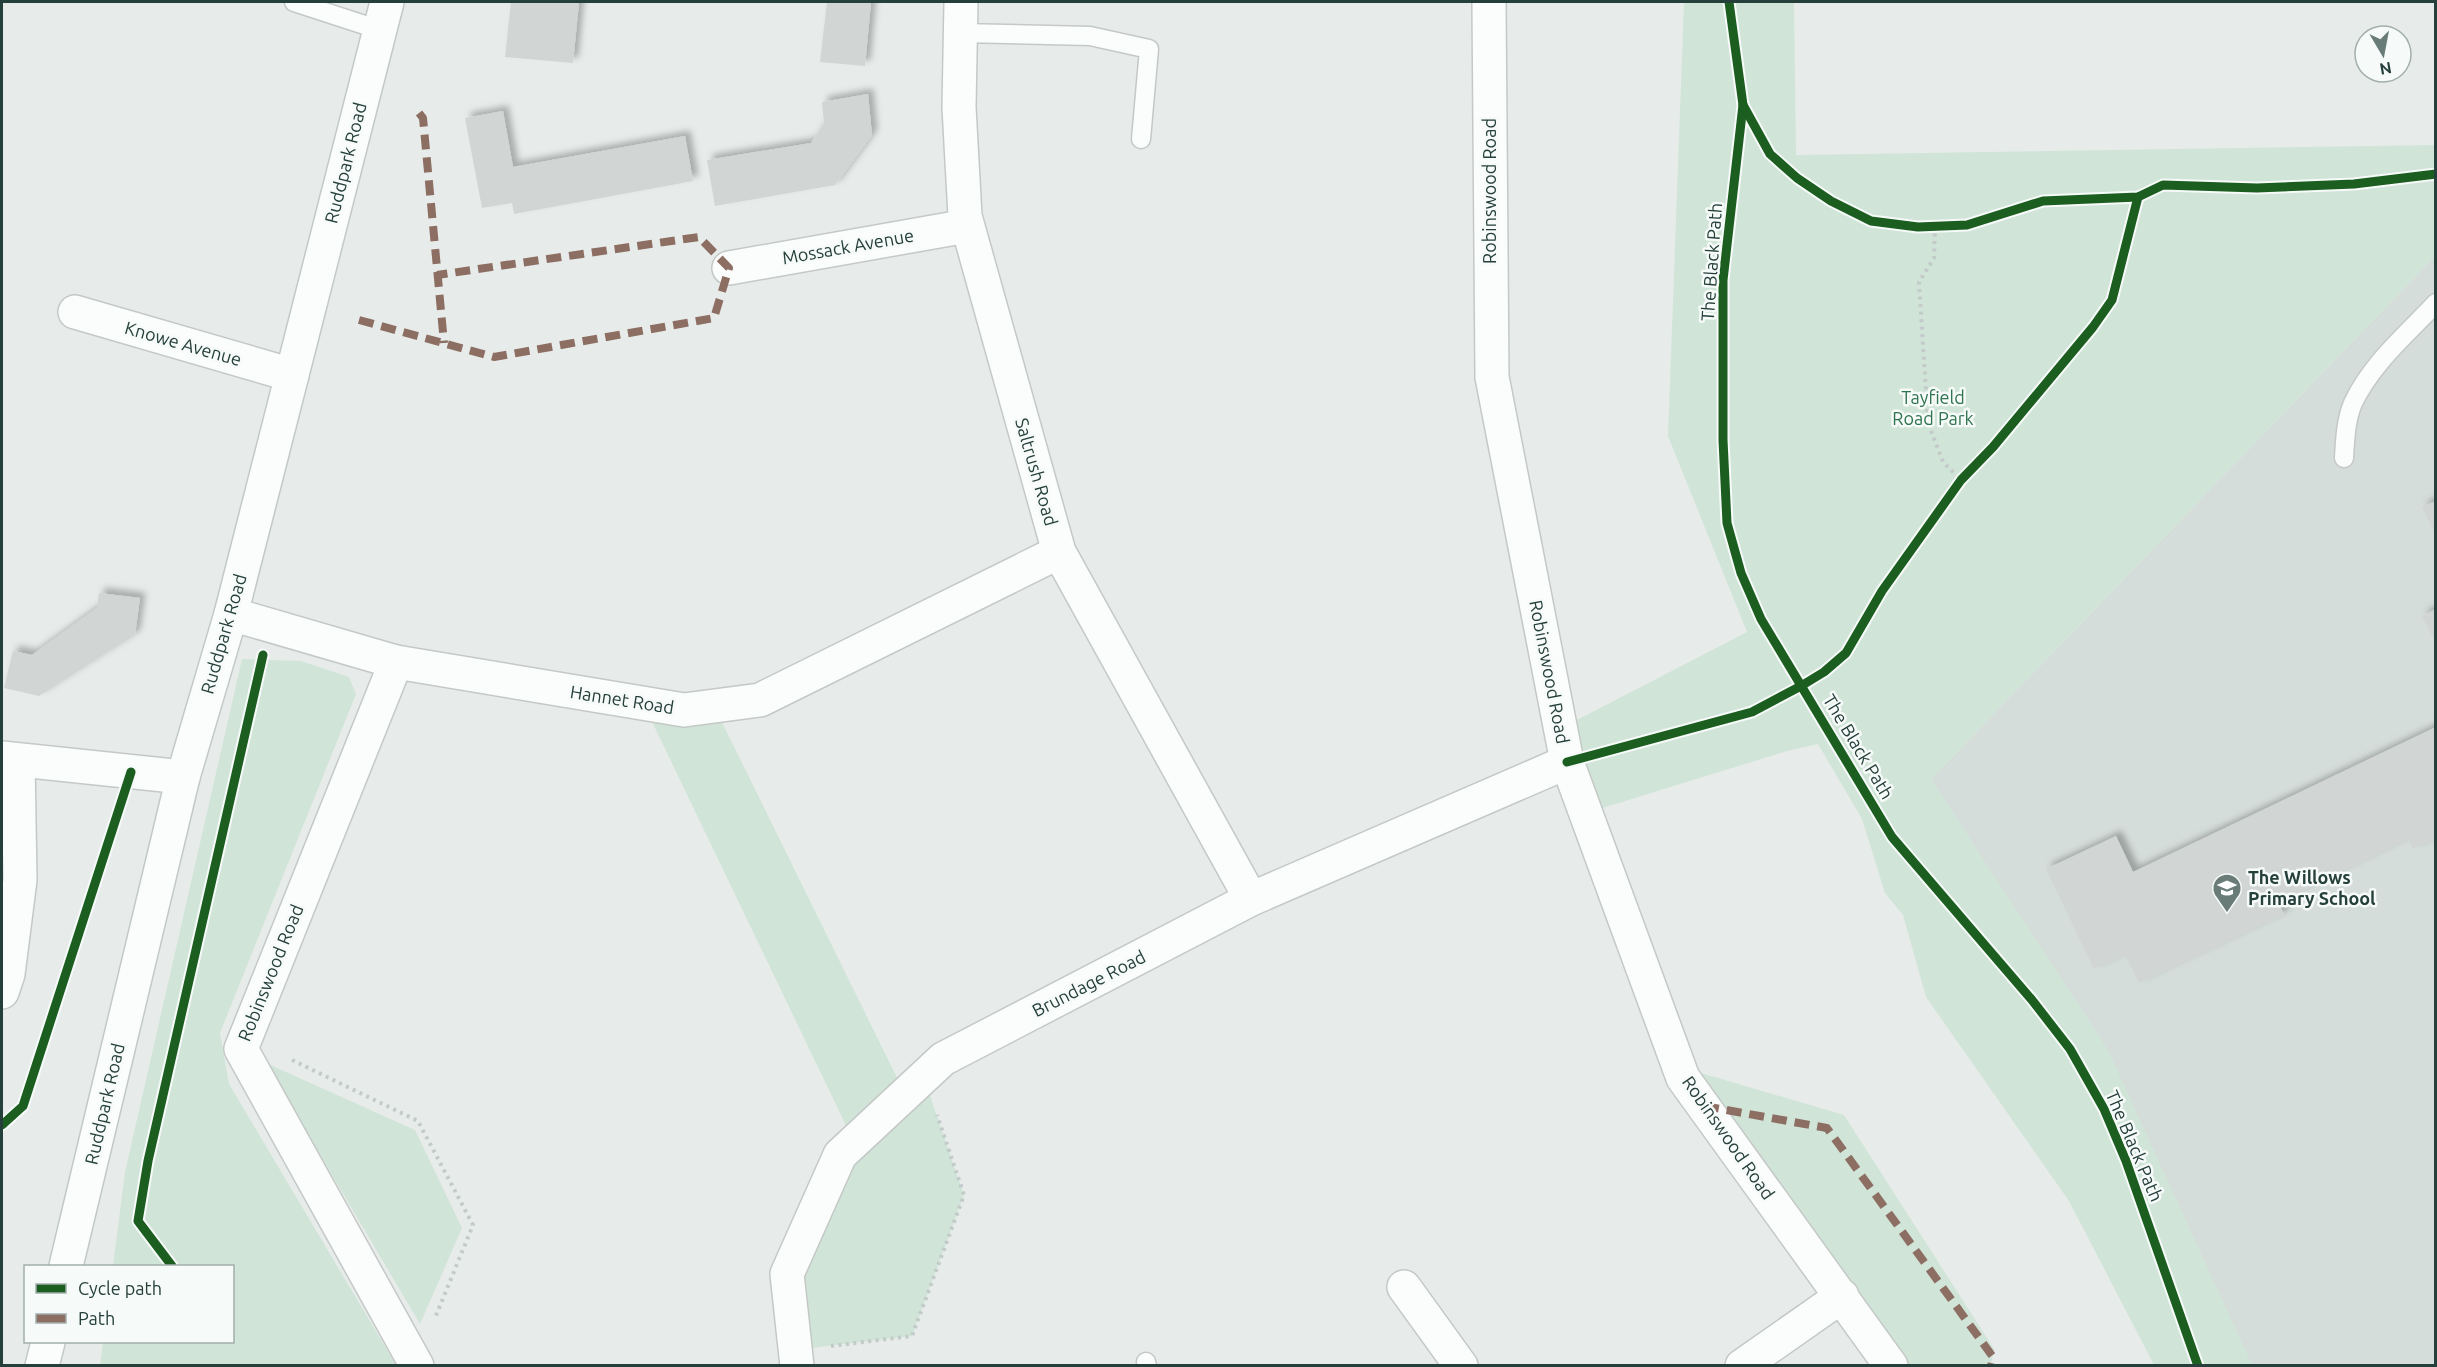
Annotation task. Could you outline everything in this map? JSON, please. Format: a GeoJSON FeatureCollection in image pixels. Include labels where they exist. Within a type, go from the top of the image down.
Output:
{"type":"FeatureCollection","features":[{"type":"Feature","properties":{"kind":"street","name":"Robinswood Road"},"geometry":{"type":"LineString","coordinates":[[1489,2],[1492,377],[1567,762],[1683,1078],[1891,1365]]}},
{"type":"Feature","properties":{"kind":"street","name":"Ruddpark Road"},"geometry":{"type":"LineString","coordinates":[[66,1265],[183,777],[231,614],[383,16]]}},
{"type":"Feature","properties":{"kind":"street","name":"Saltrush Road"},"geometry":{"type":"LineString","coordinates":[[961,17],[959,107],[964,216],[1059,552],[1251,899]]}},
{"type":"Feature","properties":{"kind":"street","name":"Mossack Avenue"},"geometry":{"type":"LineString","coordinates":[[729,268],[967,226]]}},
{"type":"Feature","properties":{"kind":"street","name":"Knowe Avenue"},"geometry":{"type":"LineString","coordinates":[[75,312],[292,375]]}},
{"type":"Feature","properties":{"kind":"street","name":"Hannet Road"},"geometry":{"type":"LineString","coordinates":[[231,614],[396,662],[684,710],[760,700],[1059,552]]}},
{"type":"Feature","properties":{"kind":"street","name":"Robinswood Road"},"geometry":{"type":"LineString","coordinates":[[396,662],[241,1049],[415,1362]]}},
{"type":"Feature","properties":{"kind":"street"},"geometry":{"type":"LineString","coordinates":[[2,992],[8,974],[20,880],[10,759],[183,777]]}},
{"type":"Feature","properties":{"kind":"street","name":"Brundage Road"},"geometry":{"type":"LineString","coordinates":[[796,1358],[787,1274],[840,1155],[943,1059],[1251,899],[1567,762]]}},
{"type":"Feature","properties":{"kind":"street"},"geometry":{"type":"LineString","coordinates":[[1404,1287],[1461,1365]]}},
{"type":"Feature","properties":{"kind":"street"},"geometry":{"type":"LineString","coordinates":[[1742,1365],[1842,1296]]}},
{"type":"Feature","properties":{"kind":"street"},"geometry":{"type":"LineString","coordinates":[[42,1365],[48,1343]]}},
{"type":"Feature","properties":{"kind":"lane"},"geometry":{"type":"LineString","coordinates":[[294,2],[383,16]]}},
{"type":"Feature","properties":{"kind":"lane"},"geometry":{"type":"LineString","coordinates":[[961,17],[1090,36],[1149,49],[1141,139]]}},
{"type":"Feature","properties":{"kind":"lane"},"geometry":{"type":"LineString","coordinates":[[2344,458],[2345,435],[2353,404],[2384,356],[2436,303]]}},
{"type":"Feature","properties":{"kind":"path"},"geometry":{"type":"LineString","coordinates":[[1946,226],[1931,227],[1934,258],[1919,282],[1928,423],[1943,462],[1961,480]]}},
{"type":"Feature","properties":{"kind":"path"},"geometry":{"type":"LineString","coordinates":[[1954,489],[1969,472]]}},
{"type":"Feature","properties":{"kind":"path"},"geometry":{"type":"LineString","coordinates":[[241,1049],[268,1049],[418,1120],[473,1225],[415,1362]]}},
{"type":"Feature","properties":{"kind":"path"},"geometry":{"type":"LineString","coordinates":[[796,1358],[912,1336],[964,1195],[924,1078]]}},
{"type":"Feature","properties":{"kind":"shaded area","name":"The Willows Primary School"},"geometry":{"type":"Polygon","coordinates":[[[2435,256],[2435,1365],[2252,1365],[1931,779],[2435,256]]]}},
{"type":"Feature","properties":{"kind":"green space","name":"Tayfield Road Park"},"geometry":{"type":"Polygon","coordinates":[[[1684,2],[1794,2],[1796,155],[2435,145],[2435,256],[1931,779],[2108,1050],[2252,1365],[2154,1365],[2069,1201],[1926,997],[1903,915],[1885,893],[1862,819],[1818,744],[1787,751],[1596,810],[1575,721],[1747,632],[1668,436],[1684,2]]]}},
{"type":"Feature","properties":{"kind":"green space"},"geometry":{"type":"Polygon","coordinates":[[[242,659],[301,661],[349,677],[356,694],[220,1033],[229,1084],[396,1365],[100,1365],[103,1343],[234,1343],[234,1265],[113,1265],[125,1172],[242,659]]]}},
{"type":"Feature","properties":{"kind":"green space"},"geometry":{"type":"Polygon","coordinates":[[[643,703],[714,706],[905,1094],[924,1078],[964,1195],[912,1336],[795,1350],[787,1274],[854,1142],[643,703]]]}},
{"type":"Feature","properties":{"kind":"green space"},"geometry":{"type":"Polygon","coordinates":[[[266,1063],[415,1130],[462,1228],[420,1324],[266,1063]]]}},
{"type":"Feature","properties":{"kind":"green space"},"geometry":{"type":"Polygon","coordinates":[[[1701,1073],[1844,1115],[1994,1349],[1991,1365],[1901,1365],[1701,1073]]]}},
{"type":"Feature","properties":{"kind":"building"},"geometry":{"type":"Polygon","coordinates":[[[511,2],[579,2],[573,63],[505,57],[511,2]]]}},
{"type":"Feature","properties":{"kind":"building"},"geometry":{"type":"Polygon","coordinates":[[[827,2],[871,2],[865,66],[820,62],[827,2]]]}},
{"type":"Feature","properties":{"kind":"building"},"geometry":{"type":"Polygon","coordinates":[[[868,94],[872,135],[835,185],[715,206],[707,160],[811,143],[824,123],[822,102],[868,94]]]}},
{"type":"Feature","properties":{"kind":"building"},"geometry":{"type":"Polygon","coordinates":[[[503,111],[513,167],[685,136],[693,181],[514,214],[512,203],[482,208],[465,118],[503,111]]]}},
{"type":"Feature","properties":{"kind":"building"},"geometry":{"type":"Polygon","coordinates":[[[2436,501],[2436,535],[2422,507],[2436,501]]]}},
{"type":"Feature","properties":{"kind":"building"},"geometry":{"type":"Polygon","coordinates":[[[99,593],[140,598],[135,635],[39,696],[4,688],[13,651],[32,655],[97,608],[99,593]]]}},
{"type":"Feature","properties":{"kind":"building"},"geometry":{"type":"Polygon","coordinates":[[[2436,609],[2436,643],[2422,616],[2436,609]]]}},
{"type":"Feature","properties":{"kind":"building"},"geometry":{"type":"Polygon","coordinates":[[[2436,727],[2436,838],[2413,849],[2408,839],[2278,902],[2284,914],[2139,983],[2125,955],[2094,969],[2046,869],[2116,836],[2133,872],[2436,727]]]}},
{"type":"Feature","properties":{"kind":"marked path"},"geometry":{"type":"LineString","coordinates":[[419,113],[423,118],[444,343]]}},
{"type":"Feature","properties":{"kind":"marked path"},"geometry":{"type":"LineString","coordinates":[[359,320],[494,357],[714,318],[729,268],[699,237],[437,275]]}},
{"type":"Feature","properties":{"kind":"marked path"},"geometry":{"type":"LineString","coordinates":[[1704,1106],[1827,1128],[1993,1357],[1991,1366]]}},
{"type":"Feature","properties":{"kind":"cycle path","name":"The Black Path"},"geometry":{"type":"LineString","coordinates":[[1729,2],[1743,105],[1723,280],[1723,440],[1727,523],[1741,573],[1761,619],[1892,837],[2032,1000],[2070,1049],[2104,1109],[2126,1161],[2198,1366]]}},
{"type":"Feature","properties":{"kind":"cycle path"},"geometry":{"type":"LineString","coordinates":[[1743,105],[1770,154],[1797,178],[1831,201],[1871,221],[1918,227],[1967,225],[2043,201],[2138,197],[2163,185],[2257,188],[2354,184],[2436,174]]}},
{"type":"Feature","properties":{"kind":"cycle path"},"geometry":{"type":"LineString","coordinates":[[1567,762],[1752,712],[1824,672],[1846,653],[1882,591],[1961,480],[1993,447],[2093,327],[2112,300],[2138,197]]}},
{"type":"Feature","properties":{"kind":"cycle path"},"geometry":{"type":"LineString","coordinates":[[171,1265],[138,1221],[148,1161],[263,655]]}},
{"type":"Feature","properties":{"kind":"cycle path"},"geometry":{"type":"LineString","coordinates":[[2,1125],[23,1106],[131,772]]}},
{"type":"Feature","properties":{"kind":"place","name":"The Willows Primary School"},"geometry":{"type":"Point","coordinates":[2227,914]}}]}
